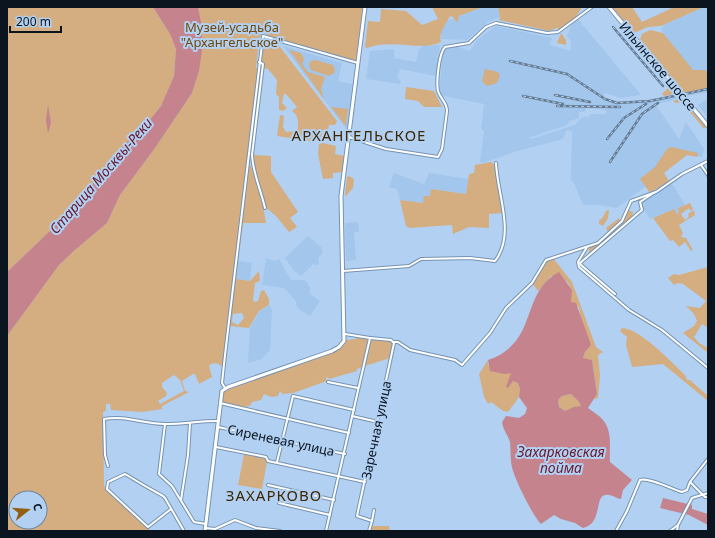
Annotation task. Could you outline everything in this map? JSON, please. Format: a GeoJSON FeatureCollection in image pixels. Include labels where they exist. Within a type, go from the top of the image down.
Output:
{"type":"FeatureCollection","features":[{"type":"Feature","properties":{"kind":"street"},"geometry":{"type":"LineString","coordinates":[[206,528],[221,393],[225,388],[335,350],[343,343],[345,325],[341,198],[366,7]]}},
{"type":"Feature","properties":{"kind":"street"},"geometry":{"type":"LineString","coordinates":[[349,137],[386,149],[438,157],[442,149],[447,111],[447,106],[440,95],[437,86],[441,54],[445,47],[469,43],[486,27],[496,23],[547,33],[556,33],[592,7]]}},
{"type":"Feature","properties":{"kind":"street","name":"Ильинское шоссе"},"geometry":{"type":"LineString","coordinates":[[609,7],[708,126]]}},
{"type":"Feature","properties":{"kind":"street"},"geometry":{"type":"LineString","coordinates":[[225,388],[222,383],[225,355],[263,36],[358,63]]}},
{"type":"Feature","properties":{"kind":"street"},"geometry":{"type":"LineString","coordinates":[[260,62],[263,64],[252,155],[252,167],[264,208]]}},
{"type":"Feature","properties":{"kind":"street"},"geometry":{"type":"LineString","coordinates":[[343,271],[409,266],[421,259],[470,258],[495,261],[502,250],[505,236],[503,204],[498,183],[496,162]]}},
{"type":"Feature","properties":{"kind":"street"},"geometry":{"type":"LineString","coordinates":[[615,294],[581,265],[580,262],[634,219],[642,210],[640,202],[682,174],[707,162]]}},
{"type":"Feature","properties":{"kind":"street"},"geometry":{"type":"LineString","coordinates":[[701,165],[708,175]]}},
{"type":"Feature","properties":{"kind":"street"},"geometry":{"type":"LineString","coordinates":[[345,334],[391,340],[393,342],[398,342],[410,350],[452,359],[462,365],[490,333],[506,308],[532,283],[546,260],[587,247],[600,241],[619,224],[631,202],[653,193]]}},
{"type":"Feature","properties":{"kind":"street"},"geometry":{"type":"LineString","coordinates":[[587,247],[578,262],[579,266],[629,310],[662,330],[708,368]]}},
{"type":"Feature","properties":{"kind":"street"},"geometry":{"type":"LineString","coordinates":[[326,531],[340,476],[370,338]]}},
{"type":"Feature","properties":{"kind":"street","name":"Заречная улица"},"geometry":{"type":"LineString","coordinates":[[372,521],[358,517],[393,342]]}},
{"type":"Feature","properties":{"kind":"street"},"geometry":{"type":"LineString","coordinates":[[328,382],[358,388]]}},
{"type":"Feature","properties":{"kind":"street"},"geometry":{"type":"LineString","coordinates":[[277,462],[293,396],[354,410]]}},
{"type":"Feature","properties":{"kind":"street"},"geometry":{"type":"LineString","coordinates":[[219,403],[349,433]]}},
{"type":"Feature","properties":{"kind":"street"},"geometry":{"type":"LineString","coordinates":[[352,416],[378,422]]}},
{"type":"Feature","properties":{"kind":"street"},"geometry":{"type":"LineString","coordinates":[[108,466],[105,455],[104,419],[112,417],[127,418],[146,423],[165,424],[217,421]]}},
{"type":"Feature","properties":{"kind":"street"},"geometry":{"type":"LineString","coordinates":[[180,501],[188,454],[190,423]]}},
{"type":"Feature","properties":{"kind":"street"},"geometry":{"type":"LineString","coordinates":[[165,424],[159,472],[172,486],[194,522],[206,528],[215,529],[235,520],[256,528],[280,531]]}},
{"type":"Feature","properties":{"kind":"street","name":"Сиреневая улица"},"geometry":{"type":"LineString","coordinates":[[217,426],[345,454]]}},
{"type":"Feature","properties":{"kind":"street"},"geometry":{"type":"LineString","coordinates":[[215,447],[266,457],[268,461],[365,482]]}},
{"type":"Feature","properties":{"kind":"street"},"geometry":{"type":"LineString","coordinates":[[616,531],[627,511],[640,480],[648,478],[665,487],[682,492],[687,490],[690,482],[708,460]]}},
{"type":"Feature","properties":{"kind":"street"},"geometry":{"type":"LineString","coordinates":[[171,509],[148,527],[107,489],[108,482],[125,474],[163,496],[171,509],[184,531]]}},
{"type":"Feature","properties":{"kind":"street"},"geometry":{"type":"LineString","coordinates":[[690,482],[702,495],[708,497]]}},
{"type":"Feature","properties":{"kind":"street"},"geometry":{"type":"LineString","coordinates":[[268,485],[334,500]]}},
{"type":"Feature","properties":{"kind":"street"},"geometry":{"type":"LineString","coordinates":[[677,531],[678,525],[690,502],[695,496],[708,493]]}},
{"type":"Feature","properties":{"kind":"street"},"geometry":{"type":"LineString","coordinates":[[279,504],[330,516]]}},
{"type":"Feature","properties":{"kind":"street"},"geometry":{"type":"LineString","coordinates":[[369,531],[374,510]]}},
{"type":"Feature","properties":{"kind":"street"},"geometry":{"type":"LineString","coordinates":[[670,531],[678,525]]}},
{"type":"Feature","properties":{"kind":"shaded area"},"geometry":{"type":"Polygon","coordinates":[[[483,7],[498,7],[500,17],[488,22],[467,40],[441,39],[442,23],[483,7]]]}},
{"type":"Feature","properties":{"kind":"shaded area"},"geometry":{"type":"Polygon","coordinates":[[[704,7],[708,7],[708,73],[705,70],[693,71],[661,29],[664,25],[704,7]]]}},
{"type":"Feature","properties":{"kind":"shaded area"},"geometry":{"type":"Polygon","coordinates":[[[578,19],[641,95],[621,98],[605,93],[604,97],[610,100],[626,103],[676,95],[678,91],[682,97],[656,105],[679,139],[686,122],[704,149],[702,157],[687,155],[617,208],[598,205],[583,205],[573,181],[571,181],[572,131],[567,130],[563,139],[514,152],[483,163],[480,162],[484,131],[481,129],[484,104],[443,96],[439,91],[443,52],[448,47],[455,46],[470,51],[477,40],[496,26],[552,38],[550,45],[571,51],[571,42],[567,36],[571,25],[578,19]],[[587,108],[584,112],[579,112],[579,118],[570,121],[567,125],[528,138],[531,139],[575,125],[579,120],[585,116],[588,118],[591,114],[606,114],[606,110],[587,108]]]}},
{"type":"Feature","properties":{"kind":"shaded area"},"geometry":{"type":"Polygon","coordinates":[[[440,45],[436,76],[400,69],[397,78],[401,81],[400,84],[366,79],[370,51],[394,49],[394,58],[416,62],[419,49],[422,48],[422,46],[440,45]]]}},
{"type":"Feature","properties":{"kind":"shaded area"},"geometry":{"type":"Polygon","coordinates":[[[283,46],[342,63],[338,81],[353,84],[347,130],[283,46]]]}},
{"type":"Feature","properties":{"kind":"shaded area"},"geometry":{"type":"Polygon","coordinates":[[[708,88],[708,92],[704,93],[686,96],[683,93],[708,88]]]}},
{"type":"Feature","properties":{"kind":"shaded area"},"geometry":{"type":"Polygon","coordinates":[[[708,99],[708,118],[698,105],[708,99]]]}},
{"type":"Feature","properties":{"kind":"shaded area"},"geometry":{"type":"Polygon","coordinates":[[[394,173],[424,184],[429,173],[468,179],[466,194],[431,189],[430,197],[423,203],[400,200],[397,189],[389,187],[394,173]]]}},
{"type":"Feature","properties":{"kind":"shaded area"},"geometry":{"type":"Polygon","coordinates":[[[670,184],[673,185],[685,205],[678,208],[680,213],[677,214],[674,209],[650,219],[640,203],[670,184]]]}},
{"type":"Feature","properties":{"kind":"shaded area"},"geometry":{"type":"Polygon","coordinates":[[[358,222],[359,232],[354,232],[356,260],[346,261],[345,223],[358,222]]]}},
{"type":"Feature","properties":{"kind":"shaded area"},"geometry":{"type":"Polygon","coordinates":[[[308,236],[322,248],[322,254],[318,258],[319,263],[317,265],[313,264],[301,276],[295,272],[285,258],[308,236]]]}},
{"type":"Feature","properties":{"kind":"shaded area"},"geometry":{"type":"Polygon","coordinates":[[[266,258],[275,261],[279,259],[291,280],[304,280],[307,282],[310,288],[309,293],[320,301],[310,316],[299,309],[296,305],[296,301],[284,288],[262,285],[266,258]]]}},
{"type":"Feature","properties":{"kind":"shaded area"},"geometry":{"type":"Polygon","coordinates":[[[238,261],[252,263],[250,281],[236,279],[238,261]]]}},
{"type":"Feature","properties":{"kind":"shaded area"},"geometry":{"type":"Polygon","coordinates":[[[270,305],[272,310],[270,350],[262,359],[248,363],[250,328],[260,311],[270,305]]]}},
{"type":"Feature","properties":{"kind":"green space"},"geometry":{"type":"Polygon","coordinates":[[[7,7],[153,7],[170,34],[176,49],[174,76],[161,106],[149,121],[131,137],[122,148],[109,171],[99,176],[80,200],[62,215],[51,230],[7,272],[7,7]]]}},
{"type":"Feature","properties":{"kind":"green space","name":"Музей-усадьба \"Архангельское\""},"geometry":{"type":"Polygon","coordinates":[[[198,7],[363,7],[356,61],[290,44],[267,35],[261,30],[259,31],[261,34],[256,68],[261,69],[250,164],[261,193],[266,223],[243,223],[236,279],[250,281],[259,271],[260,281],[255,283],[253,300],[255,302],[258,301],[261,291],[264,290],[269,299],[269,305],[259,311],[249,328],[230,326],[224,367],[216,363],[211,364],[209,366],[212,377],[199,384],[195,374],[182,381],[185,391],[189,392],[162,406],[162,409],[142,412],[111,410],[110,404],[106,404],[106,411],[103,412],[104,486],[151,531],[7,531],[7,336],[59,265],[107,223],[120,195],[155,148],[192,93],[199,71],[201,35],[198,7]],[[242,313],[233,314],[232,322],[238,325],[244,318],[242,313]],[[174,375],[162,383],[162,387],[167,393],[166,396],[158,401],[160,404],[184,391],[180,380],[174,375]]]}},
{"type":"Feature","properties":{"kind":"green space"},"geometry":{"type":"Polygon","coordinates":[[[432,7],[483,7],[459,16],[457,23],[453,17],[450,16],[441,32],[441,42],[433,45],[386,44],[367,48],[365,47],[368,21],[380,22],[381,9],[406,11],[422,25],[438,19],[432,7]]]}},
{"type":"Feature","properties":{"kind":"green space"},"geometry":{"type":"Polygon","coordinates":[[[498,7],[582,7],[576,17],[559,30],[557,28],[549,31],[499,20],[500,17],[498,7]]]}},
{"type":"Feature","properties":{"kind":"green space"},"geometry":{"type":"Polygon","coordinates":[[[612,7],[632,7],[642,22],[672,8],[704,7],[661,26],[648,27],[634,33],[612,7]]]}},
{"type":"Feature","properties":{"kind":"green space"},"geometry":{"type":"Polygon","coordinates":[[[650,30],[663,33],[693,70],[705,70],[708,73],[708,88],[683,93],[640,40],[642,34],[650,30]]]}},
{"type":"Feature","properties":{"kind":"green space"},"geometry":{"type":"Polygon","coordinates":[[[561,33],[566,40],[566,45],[557,43],[561,33]]]}},
{"type":"Feature","properties":{"kind":"green space"},"geometry":{"type":"Polygon","coordinates":[[[264,39],[277,43],[337,121],[335,125],[329,125],[328,130],[323,130],[321,137],[311,141],[277,136],[280,115],[284,116],[283,127],[286,132],[297,131],[298,120],[292,111],[297,107],[286,94],[284,94],[282,103],[287,108],[283,111],[279,110],[279,97],[276,94],[277,80],[268,69],[264,68],[264,63],[261,62],[264,39]]]}},
{"type":"Feature","properties":{"kind":"green space"},"geometry":{"type":"Polygon","coordinates":[[[289,50],[301,53],[304,59],[302,64],[308,72],[325,77],[321,89],[324,99],[289,50]]]}},
{"type":"Feature","properties":{"kind":"green space"},"geometry":{"type":"Polygon","coordinates":[[[315,60],[333,65],[335,70],[334,73],[329,76],[311,70],[309,64],[311,61],[315,60]]]}},
{"type":"Feature","properties":{"kind":"green space"},"geometry":{"type":"Polygon","coordinates":[[[485,69],[498,72],[500,75],[497,83],[487,86],[482,81],[485,69]]]}},
{"type":"Feature","properties":{"kind":"green space"},"geometry":{"type":"Polygon","coordinates":[[[671,85],[676,91],[670,95],[664,96],[662,94],[671,85]]]}},
{"type":"Feature","properties":{"kind":"green space"},"geometry":{"type":"Polygon","coordinates":[[[406,87],[434,91],[442,107],[424,107],[418,101],[405,99],[406,87]]]}},
{"type":"Feature","properties":{"kind":"green space"},"geometry":{"type":"Polygon","coordinates":[[[681,98],[706,127],[704,129],[682,102],[676,103],[673,101],[681,98]]]}},
{"type":"Feature","properties":{"kind":"green space"},"geometry":{"type":"Polygon","coordinates":[[[331,107],[348,109],[346,126],[345,125],[331,107]]]}},
{"type":"Feature","properties":{"kind":"green space"},"geometry":{"type":"Polygon","coordinates":[[[323,143],[336,146],[335,154],[345,156],[343,172],[333,173],[333,178],[323,179],[318,154],[319,144],[323,143]]]}},
{"type":"Feature","properties":{"kind":"green space"},"geometry":{"type":"Polygon","coordinates":[[[671,147],[698,153],[697,157],[687,155],[664,173],[669,181],[650,193],[640,179],[655,167],[667,149],[671,147]]]}},
{"type":"Feature","properties":{"kind":"green space"},"geometry":{"type":"Polygon","coordinates":[[[253,155],[271,156],[271,172],[298,212],[290,218],[297,227],[289,232],[276,216],[265,207],[256,175],[253,155]]]}},
{"type":"Feature","properties":{"kind":"green space"},"geometry":{"type":"Polygon","coordinates":[[[491,162],[496,166],[503,213],[489,214],[489,228],[469,227],[453,234],[452,225],[410,228],[406,226],[400,200],[423,203],[424,196],[430,196],[431,189],[466,194],[469,174],[474,173],[475,165],[491,162]]]}},
{"type":"Feature","properties":{"kind":"green space"},"geometry":{"type":"Polygon","coordinates":[[[349,176],[354,179],[353,188],[346,196],[347,177],[349,176]]]}},
{"type":"Feature","properties":{"kind":"green space"},"geometry":{"type":"Polygon","coordinates":[[[690,203],[693,209],[690,211],[689,208],[681,214],[685,220],[689,217],[688,214],[694,210],[695,215],[679,225],[683,233],[681,237],[686,238],[693,250],[691,251],[685,242],[679,247],[673,240],[670,241],[653,218],[674,209],[677,214],[679,213],[678,208],[690,203]]]}},
{"type":"Feature","properties":{"kind":"green space"},"geometry":{"type":"Polygon","coordinates":[[[609,210],[608,218],[603,226],[599,224],[599,221],[606,211],[609,210]]]}},
{"type":"Feature","properties":{"kind":"green space"},"geometry":{"type":"Polygon","coordinates":[[[628,210],[633,212],[632,218],[589,253],[589,247],[612,233],[617,228],[628,210]]]}},
{"type":"Feature","properties":{"kind":"green space"},"geometry":{"type":"Polygon","coordinates":[[[619,218],[620,221],[608,232],[606,228],[619,218]]]}},
{"type":"Feature","properties":{"kind":"green space"},"geometry":{"type":"Polygon","coordinates":[[[553,258],[572,282],[596,347],[603,352],[598,355],[600,376],[598,398],[594,399],[597,394],[592,360],[583,359],[585,352],[590,345],[581,319],[579,307],[571,302],[570,286],[563,279],[551,276],[538,291],[532,283],[547,261],[553,258]]]}},
{"type":"Feature","properties":{"kind":"green space"},"geometry":{"type":"Polygon","coordinates":[[[708,267],[708,328],[702,324],[694,337],[699,343],[708,348],[708,353],[683,333],[694,326],[697,321],[694,314],[686,306],[700,308],[706,301],[683,284],[678,283],[674,285],[668,278],[674,274],[679,275],[708,267]]]}},
{"type":"Feature","properties":{"kind":"green space"},"geometry":{"type":"Polygon","coordinates":[[[622,328],[630,330],[647,340],[685,375],[687,380],[690,380],[708,396],[708,401],[663,364],[632,367],[626,345],[627,337],[620,331],[622,328]]]}},
{"type":"Feature","properties":{"kind":"green space"},"geometry":{"type":"Polygon","coordinates":[[[357,337],[367,339],[368,342],[362,367],[357,369],[357,371],[329,379],[328,377],[326,378],[327,381],[293,393],[283,394],[280,391],[278,396],[271,397],[264,394],[261,400],[252,402],[250,406],[242,407],[222,403],[222,392],[229,387],[335,351],[347,340],[356,339],[357,337]]]}},
{"type":"Feature","properties":{"kind":"green space"},"geometry":{"type":"Polygon","coordinates":[[[371,339],[391,341],[393,343],[390,358],[365,366],[371,339]]]}},
{"type":"Feature","properties":{"kind":"green space"},"geometry":{"type":"Polygon","coordinates":[[[488,360],[488,365],[512,373],[508,388],[513,381],[518,383],[520,388],[518,399],[508,412],[503,411],[491,402],[488,404],[484,397],[479,374],[488,360]]]}},
{"type":"Feature","properties":{"kind":"green space"},"geometry":{"type":"Polygon","coordinates":[[[571,394],[581,406],[565,411],[559,407],[558,400],[562,396],[571,394]]]}},
{"type":"Feature","properties":{"kind":"green space"},"geometry":{"type":"Polygon","coordinates":[[[244,454],[266,459],[267,462],[262,489],[238,485],[244,454]]]}},
{"type":"Feature","properties":{"kind":"green space"},"geometry":{"type":"Polygon","coordinates":[[[371,526],[389,526],[390,531],[370,531],[371,526]]]}},
{"type":"Feature","properties":{"kind":"water","name":"Старица Москвы-Реки"},"geometry":{"type":"Polygon","coordinates":[[[153,7],[198,7],[202,28],[202,51],[199,71],[192,93],[155,148],[120,195],[107,223],[59,265],[7,336],[7,272],[51,230],[62,215],[80,200],[100,176],[109,171],[122,148],[131,137],[149,121],[161,106],[174,76],[176,49],[170,34],[153,7]]]}},
{"type":"Feature","properties":{"kind":"water"},"geometry":{"type":"Polygon","coordinates":[[[48,105],[51,123],[48,133],[46,120],[48,105]]]}},
{"type":"Feature","properties":{"kind":"water","name":"Захарковская пойма"},"geometry":{"type":"Polygon","coordinates":[[[559,272],[572,290],[571,302],[576,303],[591,345],[585,352],[583,358],[592,360],[597,394],[588,408],[598,415],[606,425],[610,440],[610,462],[632,480],[623,490],[621,499],[608,495],[602,496],[596,516],[589,525],[583,528],[575,523],[561,519],[554,515],[541,524],[529,505],[513,472],[510,442],[503,428],[502,422],[506,416],[519,418],[525,414],[527,408],[519,397],[520,389],[518,383],[513,381],[508,388],[506,387],[511,373],[504,374],[490,371],[488,360],[504,352],[515,342],[523,330],[538,292],[547,281],[559,272]],[[571,394],[562,396],[558,400],[559,407],[565,411],[581,406],[571,394]]]}},
{"type":"Feature","properties":{"kind":"water"},"geometry":{"type":"Polygon","coordinates":[[[663,498],[692,505],[692,509],[708,514],[708,525],[689,515],[660,508],[663,498]]]}},
{"type":"Feature","properties":{"kind":"railway"},"geometry":{"type":"LineString","coordinates":[[613,27],[663,86]]}},
{"type":"Feature","properties":{"kind":"railway"},"geometry":{"type":"LineString","coordinates":[[510,61],[567,74],[605,99],[617,103],[650,101],[708,89]]}},
{"type":"Feature","properties":{"kind":"railway"},"geometry":{"type":"LineString","coordinates":[[555,95],[590,102]]}},
{"type":"Feature","properties":{"kind":"railway"},"geometry":{"type":"LineString","coordinates":[[523,96],[563,104]]}},
{"type":"Feature","properties":{"kind":"railway"},"geometry":{"type":"LineString","coordinates":[[610,162],[642,114],[658,103]]}},
{"type":"Feature","properties":{"kind":"railway"},"geometry":{"type":"LineString","coordinates":[[607,139],[624,118],[646,104]]}},
{"type":"Feature","properties":{"kind":"railway"},"geometry":{"type":"LineString","coordinates":[[557,106],[620,107]]}},
{"type":"Feature","properties":{"kind":"district","name":"АРХАНГЕЛЬСКОЕ"},"geometry":{"type":"Point","coordinates":[359,136]}},
{"type":"Feature","properties":{"kind":"district","name":"ЗАХАРКОВО"},"geometry":{"type":"Point","coordinates":[274,496]}}]}
